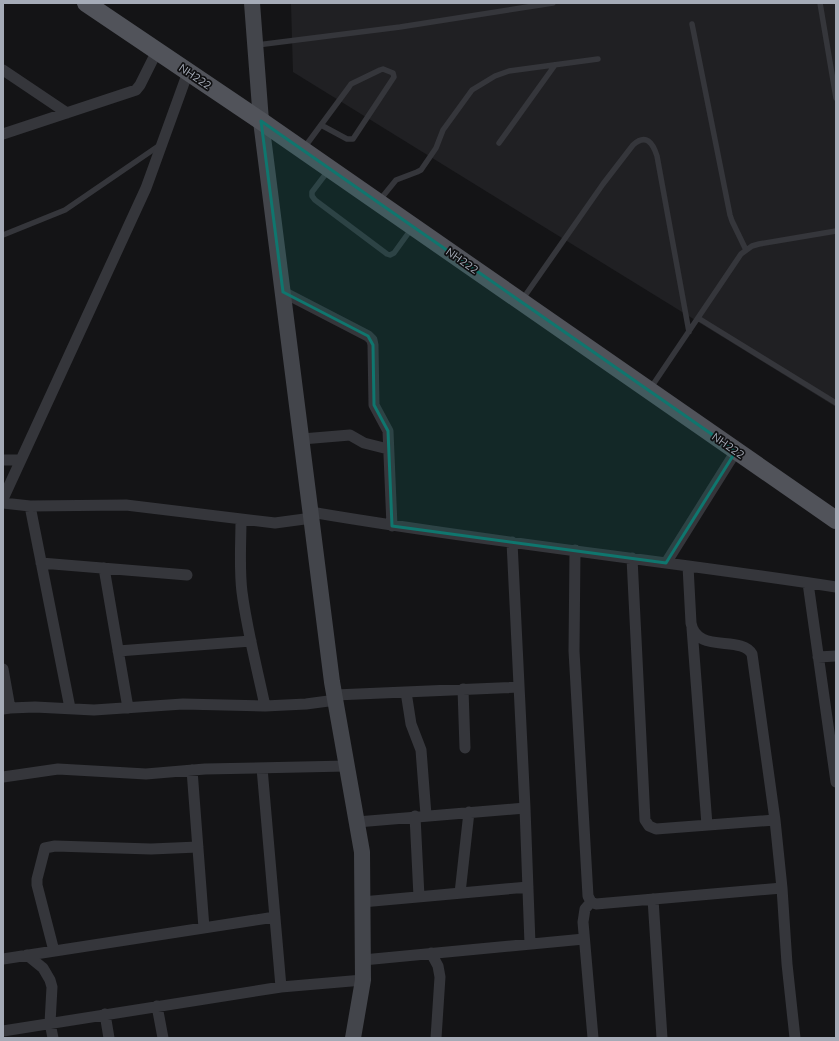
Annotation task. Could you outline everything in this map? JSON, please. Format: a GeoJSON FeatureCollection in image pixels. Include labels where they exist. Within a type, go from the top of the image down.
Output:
{"type":"FeatureCollection","features":[{"type":"Feature","properties":{"kind":"main road","name":"NH222"},"geometry":{"type":"LineString","coordinates":[[86,3],[261,121],[836,520]]}},
{"type":"Feature","properties":{"kind":"street"},"geometry":{"type":"LineString","coordinates":[[252,3],[261,121],[311,515],[335,698],[362,852],[363,980],[353,1038]]}},
{"type":"Feature","properties":{"kind":"street"},"geometry":{"type":"LineString","coordinates":[[3,134],[136,90],[157,51]]}},
{"type":"Feature","properties":{"kind":"street"},"geometry":{"type":"LineString","coordinates":[[3,70],[67,113]]}},
{"type":"Feature","properties":{"kind":"street"},"geometry":{"type":"LineString","coordinates":[[3,499],[146,188],[188,72]]}},
{"type":"Feature","properties":{"kind":"street"},"geometry":{"type":"LineString","coordinates":[[283,292],[368,336],[372,340],[374,405],[388,431],[392,526]]}},
{"type":"Feature","properties":{"kind":"street"},"geometry":{"type":"LineString","coordinates":[[302,439],[350,435],[364,443],[388,449]]}},
{"type":"Feature","properties":{"kind":"street"},"geometry":{"type":"LineString","coordinates":[[666,563],[736,451]]}},
{"type":"Feature","properties":{"kind":"street"},"geometry":{"type":"LineString","coordinates":[[3,460],[20,460]]}},
{"type":"Feature","properties":{"kind":"street"},"geometry":{"type":"LineString","coordinates":[[3,503],[30,506],[126,505],[275,523],[311,515],[836,587]]}},
{"type":"Feature","properties":{"kind":"street"},"geometry":{"type":"LineString","coordinates":[[30,506],[70,708]]}},
{"type":"Feature","properties":{"kind":"street"},"geometry":{"type":"LineString","coordinates":[[241,519],[240,569],[242,585],[251,641],[265,706]]}},
{"type":"Feature","properties":{"kind":"street"},"geometry":{"type":"LineString","coordinates":[[512,542],[530,944]]}},
{"type":"Feature","properties":{"kind":"street"},"geometry":{"type":"LineString","coordinates":[[574,550],[574,651],[588,896],[591,902],[596,904],[782,888]]}},
{"type":"Feature","properties":{"kind":"street"},"geometry":{"type":"LineString","coordinates":[[632,558],[645,820],[649,826],[656,829],[774,820]]}},
{"type":"Feature","properties":{"kind":"street"},"geometry":{"type":"LineString","coordinates":[[41,563],[187,575]]}},
{"type":"Feature","properties":{"kind":"street"},"geometry":{"type":"LineString","coordinates":[[688,566],[707,825]]}},
{"type":"Feature","properties":{"kind":"street"},"geometry":{"type":"LineString","coordinates":[[104,568],[128,708]]}},
{"type":"Feature","properties":{"kind":"street"},"geometry":{"type":"LineString","coordinates":[[808,583],[818,657],[831,711],[836,782]]}},
{"type":"Feature","properties":{"kind":"street"},"geometry":{"type":"LineString","coordinates":[[692,627],[698,635],[708,641],[743,647],[750,650],[752,654],[782,888],[787,964],[795,1038]]}},
{"type":"Feature","properties":{"kind":"street"},"geometry":{"type":"LineString","coordinates":[[118,651],[251,641]]}},
{"type":"Feature","properties":{"kind":"street"},"geometry":{"type":"LineString","coordinates":[[818,657],[836,656]]}},
{"type":"Feature","properties":{"kind":"street"},"geometry":{"type":"LineString","coordinates":[[3,669],[6,708],[70,708],[94,710],[183,704],[265,706],[306,704],[335,698],[406,692],[519,686]]}},
{"type":"Feature","properties":{"kind":"street"},"geometry":{"type":"LineString","coordinates":[[463,689],[465,748]]}},
{"type":"Feature","properties":{"kind":"street"},"geometry":{"type":"LineString","coordinates":[[406,692],[411,724],[421,750],[419,897]]}},
{"type":"Feature","properties":{"kind":"street"},"geometry":{"type":"LineString","coordinates":[[3,777],[58,768],[146,774],[192,770],[347,766]]}},
{"type":"Feature","properties":{"kind":"street"},"geometry":{"type":"LineString","coordinates":[[262,768],[281,987]]}},
{"type":"Feature","properties":{"kind":"street"},"geometry":{"type":"LineString","coordinates":[[192,770],[204,928]]}},
{"type":"Feature","properties":{"kind":"street"},"geometry":{"type":"LineString","coordinates":[[356,822],[525,808]]}},
{"type":"Feature","properties":{"kind":"street"},"geometry":{"type":"LineString","coordinates":[[460,893],[469,812]]}},
{"type":"Feature","properties":{"kind":"street"},"geometry":{"type":"LineString","coordinates":[[54,951],[38,885],[39,872],[46,848],[55,846],[150,849],[198,847]]}},
{"type":"Feature","properties":{"kind":"street"},"geometry":{"type":"LineString","coordinates":[[362,902],[528,887]]}},
{"type":"Feature","properties":{"kind":"street"},"geometry":{"type":"LineString","coordinates":[[653,899],[662,1038]]}},
{"type":"Feature","properties":{"kind":"street"},"geometry":{"type":"LineString","coordinates":[[591,902],[583,915],[592,1038]]}},
{"type":"Feature","properties":{"kind":"street"},"geometry":{"type":"LineString","coordinates":[[3,959],[275,917]]}},
{"type":"Feature","properties":{"kind":"street"},"geometry":{"type":"LineString","coordinates":[[362,960],[584,939]]}},
{"type":"Feature","properties":{"kind":"street"},"geometry":{"type":"LineString","coordinates":[[432,953],[438,966],[440,977],[436,1038]]}},
{"type":"Feature","properties":{"kind":"street"},"geometry":{"type":"LineString","coordinates":[[27,955],[43,968],[50,980],[52,987],[50,1023],[53,1038]]}},
{"type":"Feature","properties":{"kind":"street"},"geometry":{"type":"LineString","coordinates":[[3,1031],[281,987],[363,980]]}},
{"type":"Feature","properties":{"kind":"street"},"geometry":{"type":"LineString","coordinates":[[157,1006],[163,1038]]}},
{"type":"Feature","properties":{"kind":"street"},"geometry":{"type":"LineString","coordinates":[[105,1014],[109,1038]]}},
{"type":"Feature","properties":{"kind":"lane"},"geometry":{"type":"LineString","coordinates":[[255,45],[400,27],[553,3]]}},
{"type":"Feature","properties":{"kind":"lane"},"geometry":{"type":"LineString","coordinates":[[820,3],[836,98]]}},
{"type":"Feature","properties":{"kind":"lane"},"geometry":{"type":"LineString","coordinates":[[692,24],[730,215],[746,250]]}},
{"type":"Feature","properties":{"kind":"lane"},"geometry":{"type":"LineString","coordinates":[[378,203],[396,180],[421,170],[436,148],[443,130],[467,96],[478,85],[495,76],[509,71],[598,59]]}},
{"type":"Feature","properties":{"kind":"lane"},"geometry":{"type":"LineString","coordinates":[[499,143],[555,65]]}},
{"type":"Feature","properties":{"kind":"lane"},"geometry":{"type":"LineString","coordinates":[[302,150],[351,84],[380,70],[386,70],[393,73],[394,77],[354,139],[346,139],[321,125]]}},
{"type":"Feature","properties":{"kind":"lane"},"geometry":{"type":"LineString","coordinates":[[520,302],[603,184],[633,145],[637,141],[646,140],[650,142],[657,156],[689,332]]}},
{"type":"Feature","properties":{"kind":"lane"},"geometry":{"type":"LineString","coordinates":[[3,235],[65,210],[162,144]]}},
{"type":"Feature","properties":{"kind":"lane"},"geometry":{"type":"LineString","coordinates":[[329,169],[312,192],[314,200],[387,254],[390,255],[394,253],[413,227]]}},
{"type":"Feature","properties":{"kind":"lane"},"geometry":{"type":"LineString","coordinates":[[649,391],[741,254],[759,244],[836,231]]}},
{"type":"Feature","properties":{"kind":"lane"},"geometry":{"type":"LineString","coordinates":[[698,318],[836,403]]}},
{"type":"Feature","properties":{"kind":"highlighted area"},"geometry":{"type":"Polygon","coordinates":[[[261,121],[378,203],[736,451],[666,563],[392,526],[388,431],[374,405],[373,345],[368,336],[283,292],[261,121]]]}},
{"type":"Feature","properties":{"kind":"shaded area"},"geometry":{"type":"Polygon","coordinates":[[[291,3],[836,3],[836,407],[293,72],[291,3]]]}}]}
